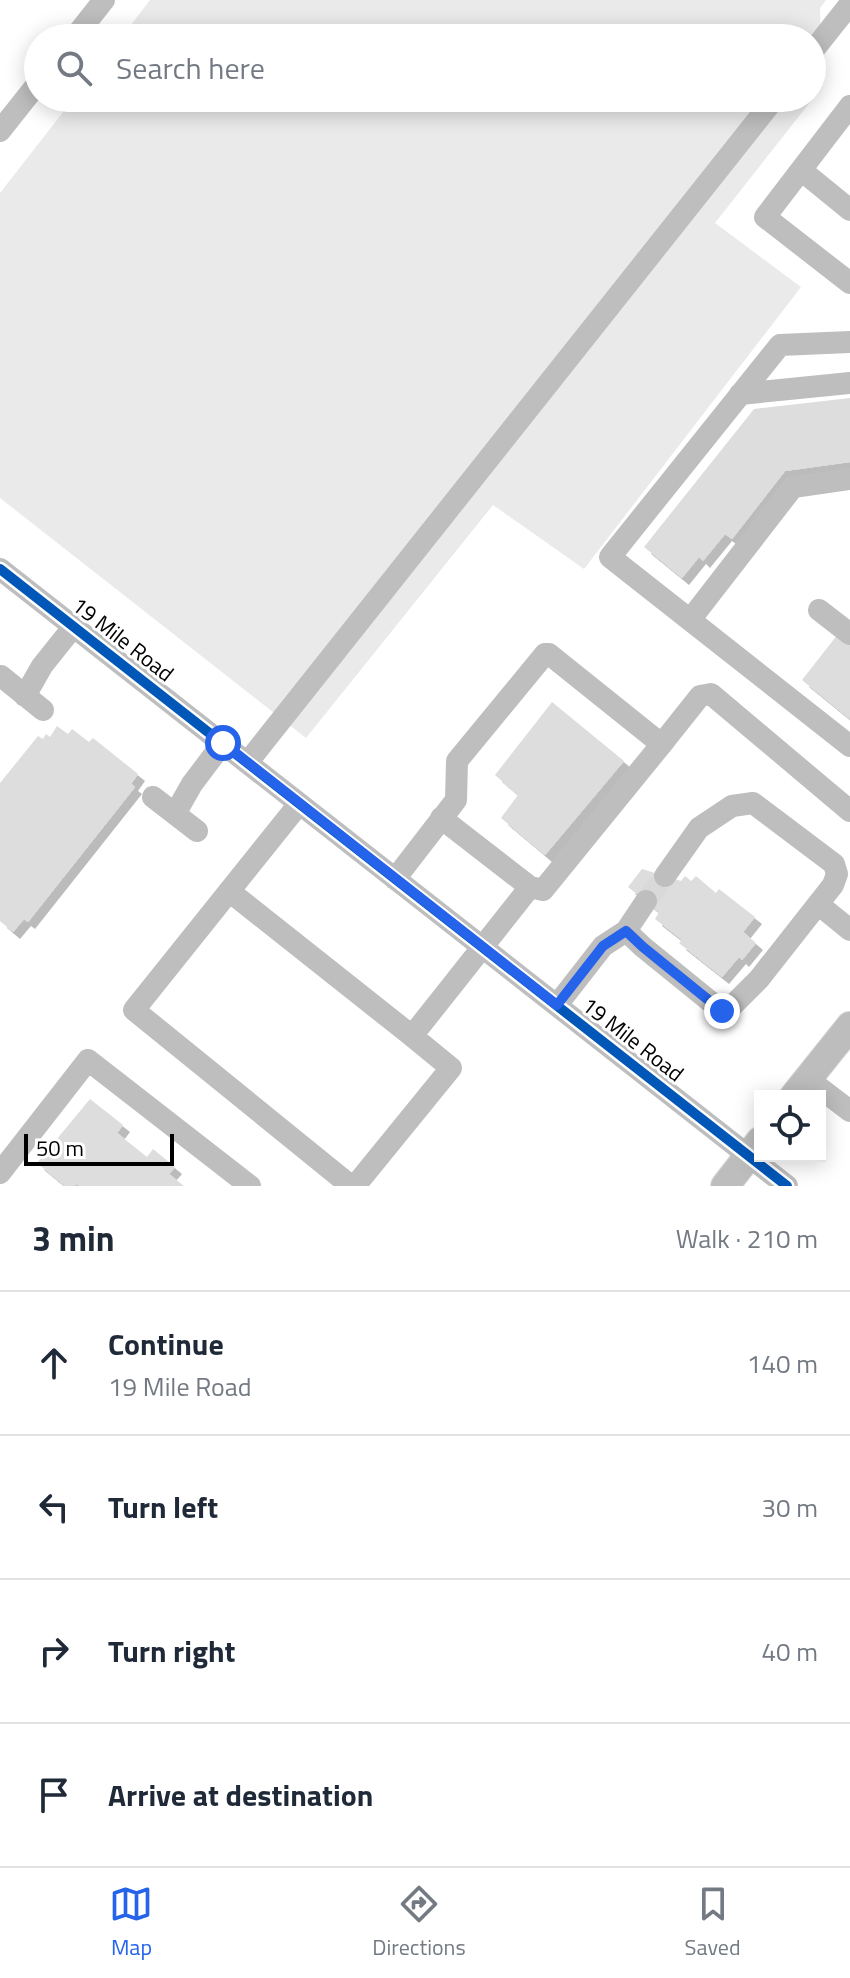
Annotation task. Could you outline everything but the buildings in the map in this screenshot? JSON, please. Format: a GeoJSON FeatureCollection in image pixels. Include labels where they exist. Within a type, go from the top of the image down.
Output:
{"type":"FeatureCollection","features":[{"type":"Feature","properties":{"kind":"main road"},"geometry":{"type":"LineString","coordinates":[[801,1088],[850,1026]]}},
{"type":"Feature","properties":{"kind":"main road"},"geometry":{"type":"LineString","coordinates":[[725,1186],[754,1148]]}},
{"type":"Feature","properties":{"kind":"street"},"geometry":{"type":"LineString","coordinates":[[85,24],[104,0]]}},
{"type":"Feature","properties":{"kind":"street"},"geometry":{"type":"LineString","coordinates":[[826,34],[850,4]]}},
{"type":"Feature","properties":{"kind":"street"},"geometry":{"type":"LineString","coordinates":[[0,131],[24,101]]}},
{"type":"Feature","properties":{"kind":"street"},"geometry":{"type":"LineString","coordinates":[[850,106],[765,217],[850,283]]}},
{"type":"Feature","properties":{"kind":"street"},"geometry":{"type":"LineString","coordinates":[[247,763],[764,112]]}},
{"type":"Feature","properties":{"kind":"street"},"geometry":{"type":"LineString","coordinates":[[801,170],[850,210]]}},
{"type":"Feature","properties":{"kind":"street"},"geometry":{"type":"LineString","coordinates":[[850,342],[780,345],[610,557],[850,746]]}},
{"type":"Feature","properties":{"kind":"street"},"geometry":{"type":"LineString","coordinates":[[740,394],[850,383]]}},
{"type":"Feature","properties":{"kind":"street"},"geometry":{"type":"LineString","coordinates":[[690,620],[793,487],[850,479]]}},
{"type":"Feature","properties":{"kind":"street","name":"19 Mile Road"},"geometry":{"type":"LineString","coordinates":[[0,569],[557,1005],[754,1148]]}},
{"type":"Feature","properties":{"kind":"street"},"geometry":{"type":"LineString","coordinates":[[819,610],[850,634]]}},
{"type":"Feature","properties":{"kind":"street"},"geometry":{"type":"LineString","coordinates":[[25,696],[42,666],[74,626]]}},
{"type":"Feature","properties":{"kind":"street"},"geometry":{"type":"LineString","coordinates":[[395,879],[456,800],[457,761],[545,654],[549,654],[655,739],[665,740]]}},
{"type":"Feature","properties":{"kind":"street"},"geometry":{"type":"LineString","coordinates":[[1,676],[43,710]]}},
{"type":"Feature","properties":{"kind":"street"},"geometry":{"type":"LineString","coordinates":[[441,818],[530,887],[543,890],[700,696],[711,694],[850,811]]}},
{"type":"Feature","properties":{"kind":"street"},"geometry":{"type":"LineString","coordinates":[[175,814],[192,784],[223,743]]}},
{"type":"Feature","properties":{"kind":"street"},"geometry":{"type":"LineString","coordinates":[[153,797],[197,831]]}},
{"type":"Feature","properties":{"kind":"street"},"geometry":{"type":"LineString","coordinates":[[626,931],[722,1011],[728,1010],[759,979],[833,885],[837,874],[834,864],[753,803],[732,806],[699,828],[665,876]]}},
{"type":"Feature","properties":{"kind":"street"},"geometry":{"type":"LineString","coordinates":[[229,891],[451,1068],[353,1186],[134,1010],[229,891],[299,804]]}},
{"type":"Feature","properties":{"kind":"street"},"geometry":{"type":"LineString","coordinates":[[412,1036],[530,887]]}},
{"type":"Feature","properties":{"kind":"street"},"geometry":{"type":"LineString","coordinates":[[557,1005],[603,946],[626,931],[646,901]]}},
{"type":"Feature","properties":{"kind":"street"},"geometry":{"type":"LineString","coordinates":[[818,904],[850,930]]}},
{"type":"Feature","properties":{"kind":"street"},"geometry":{"type":"LineString","coordinates":[[11,1186],[0,1175],[88,1060],[250,1186]]}},
{"type":"Feature","properties":{"kind":"street"},"geometry":{"type":"LineString","coordinates":[[801,1088],[850,1111]]}},
{"type":"Feature","properties":{"kind":"street","name":"19 Mile Road"},"geometry":{"type":"LineString","coordinates":[[766,1162],[787,1186]]}},
{"type":"Feature","properties":{"kind":"shaded area"},"geometry":{"type":"Polygon","coordinates":[[[150,0],[826,0],[820,8],[820,24],[132,24],[150,0]]]}},
{"type":"Feature","properties":{"kind":"shaded area"},"geometry":{"type":"Polygon","coordinates":[[[63,112],[802,112],[715,223],[801,287],[584,569],[493,505],[306,738],[0,498],[0,193],[63,112]]]}},
{"type":"Feature","properties":{"kind":"tunnel"},"geometry":{"type":"LineString","coordinates":[[646,901],[665,876]]}},
{"type":"Feature","properties":{"kind":"cycle path"},"geometry":{"type":"LineString","coordinates":[[0,569],[787,1186]]}},
{"type":"Feature","properties":{"kind":"route"},"geometry":{"type":"LineString","coordinates":[[223,743],[557,1005],[603,946],[626,931],[722,1011]]}}]}
